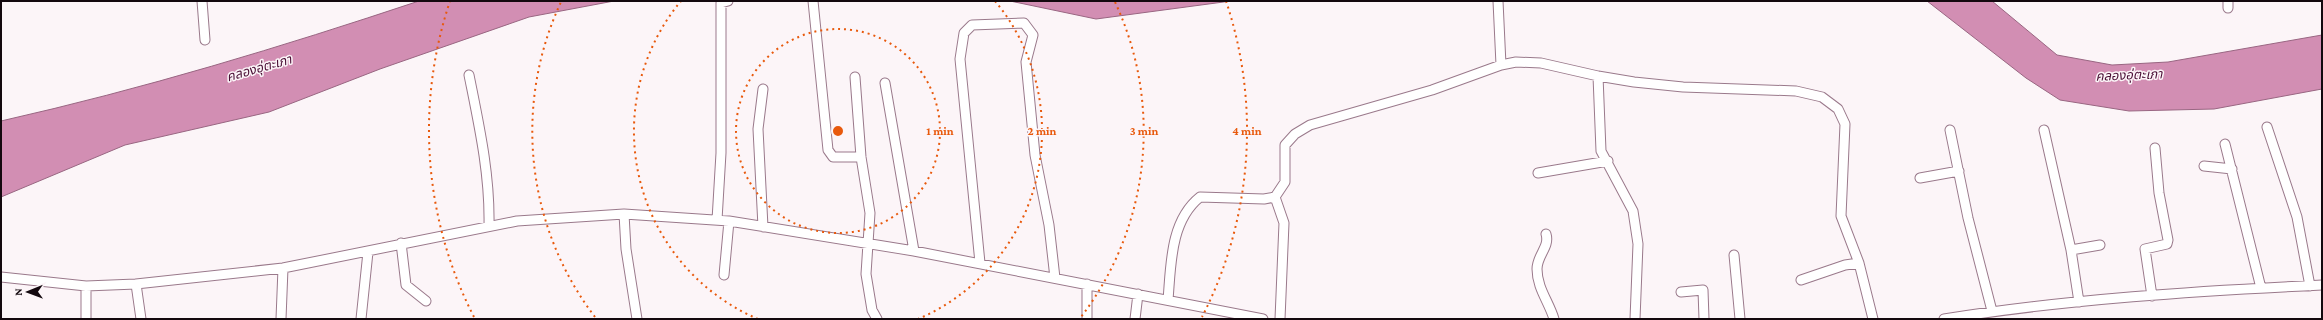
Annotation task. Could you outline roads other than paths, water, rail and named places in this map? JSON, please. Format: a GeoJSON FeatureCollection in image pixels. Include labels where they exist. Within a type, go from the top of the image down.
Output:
{"type":"FeatureCollection","features":[{"type":"Feature","properties":{"kind":"street"},"geometry":{"type":"LineString","coordinates":[[202,1],[205,40]]}},
{"type":"Feature","properties":{"kind":"street"},"geometry":{"type":"LineString","coordinates":[[718,220],[721,153],[721,3],[728,1]]}},
{"type":"Feature","properties":{"kind":"street"},"geometry":{"type":"LineString","coordinates":[[813,1],[828,150],[833,157],[861,157]]}},
{"type":"Feature","properties":{"kind":"street"},"geometry":{"type":"LineString","coordinates":[[1498,1],[1501,65]]}},
{"type":"Feature","properties":{"kind":"street"},"geometry":{"type":"LineString","coordinates":[[980,263],[960,59],[964,32],[972,25],[1024,23],[1033,35],[1026,62],[1035,155],[1049,225],[1055,278]]}},
{"type":"Feature","properties":{"kind":"street"},"geometry":{"type":"LineString","coordinates":[[1168,300],[1174,236],[1194,201],[1200,197],[1264,199],[1275,197],[1285,182],[1285,145],[1300,131],[1310,125],[1432,90],[1501,65],[1516,62],[1541,63],[1598,76],[1683,87],[1796,91],[1822,97],[1838,109],[1844,124],[1841,216],[1859,263],[1873,319]]}},
{"type":"Feature","properties":{"kind":"street"},"geometry":{"type":"LineString","coordinates":[[469,75],[490,193],[489,225]]}},
{"type":"Feature","properties":{"kind":"street"},"geometry":{"type":"LineString","coordinates":[[1598,76],[1601,151],[1608,161],[1633,211],[1638,244],[1635,319]]}},
{"type":"Feature","properties":{"kind":"street"},"geometry":{"type":"LineString","coordinates":[[855,77],[861,157],[870,212],[866,244],[866,274],[872,310],[877,319]]}},
{"type":"Feature","properties":{"kind":"street"},"geometry":{"type":"LineString","coordinates":[[885,83],[914,251]]}},
{"type":"Feature","properties":{"kind":"street"},"geometry":{"type":"LineString","coordinates":[[763,89],[758,129],[763,227]]}},
{"type":"Feature","properties":{"kind":"street"},"geometry":{"type":"LineString","coordinates":[[2267,127],[2297,217],[2310,286]]}},
{"type":"Feature","properties":{"kind":"street"},"geometry":{"type":"LineString","coordinates":[[1950,130],[1992,311]]}},
{"type":"Feature","properties":{"kind":"street"},"geometry":{"type":"LineString","coordinates":[[2044,130],[2071,250],[2079,302]]}},
{"type":"Feature","properties":{"kind":"street"},"geometry":{"type":"LineString","coordinates":[[2225,144],[2261,288]]}},
{"type":"Feature","properties":{"kind":"street"},"geometry":{"type":"LineString","coordinates":[[2152,296],[2145,249],[2164,246],[2167,244],[2168,240],[2159,193],[2155,148]]}},
{"type":"Feature","properties":{"kind":"street"},"geometry":{"type":"LineString","coordinates":[[1538,173],[1608,161]]}},
{"type":"Feature","properties":{"kind":"street"},"geometry":{"type":"LineString","coordinates":[[2204,166],[2232,169]]}},
{"type":"Feature","properties":{"kind":"street"},"geometry":{"type":"LineString","coordinates":[[1920,178],[1959,171]]}},
{"type":"Feature","properties":{"kind":"street"},"geometry":{"type":"LineString","coordinates":[[1275,197],[1284,223],[1280,319]]}},
{"type":"Feature","properties":{"kind":"street"},"geometry":{"type":"LineString","coordinates":[[624,214],[626,249],[637,319]]}},
{"type":"Feature","properties":{"kind":"street"},"geometry":{"type":"LineString","coordinates":[[1,277],[86,286],[136,284],[283,268],[368,252],[401,243],[489,225],[517,221],[624,214],[728,221],[914,251],[1263,319]]}},
{"type":"Feature","properties":{"kind":"street"},"geometry":{"type":"LineString","coordinates":[[724,275],[728,221]]}},
{"type":"Feature","properties":{"kind":"street"},"geometry":{"type":"LineString","coordinates":[[1546,234],[1548,240],[1537,268],[1542,294],[1549,304],[1554,319]]}},
{"type":"Feature","properties":{"kind":"street"},"geometry":{"type":"LineString","coordinates":[[401,243],[406,285],[426,301]]}},
{"type":"Feature","properties":{"kind":"street"},"geometry":{"type":"LineString","coordinates":[[2071,250],[2100,245]]}},
{"type":"Feature","properties":{"kind":"street"},"geometry":{"type":"LineString","coordinates":[[361,319],[368,252]]}},
{"type":"Feature","properties":{"kind":"street"},"geometry":{"type":"LineString","coordinates":[[1734,255],[1740,319]]}},
{"type":"Feature","properties":{"kind":"street"},"geometry":{"type":"LineString","coordinates":[[1801,280],[1845,265],[1859,263]]}},
{"type":"Feature","properties":{"kind":"street"},"geometry":{"type":"LineString","coordinates":[[281,319],[283,268]]}},
{"type":"Feature","properties":{"kind":"street"},"geometry":{"type":"LineString","coordinates":[[136,284],[141,319]]}},
{"type":"Feature","properties":{"kind":"street"},"geometry":{"type":"LineString","coordinates":[[1087,284],[1087,319]]}},
{"type":"Feature","properties":{"kind":"street"},"geometry":{"type":"LineString","coordinates":[[86,286],[86,319]]}},
{"type":"Feature","properties":{"kind":"street"},"geometry":{"type":"LineString","coordinates":[[1944,319],[1992,311],[2079,302],[2261,288],[2322,286]]}},
{"type":"Feature","properties":{"kind":"street"},"geometry":{"type":"LineString","coordinates":[[1681,292],[1703,290],[1704,319]]}},
{"type":"Feature","properties":{"kind":"street"},"geometry":{"type":"LineString","coordinates":[[1135,319],[1138,294]]}},
{"type":"Feature","properties":{"kind":"water","name":"คลองอุ่ตะเภา"},"geometry":{"type":"Polygon","coordinates":[[[419,1],[614,1],[529,17],[380,69],[269,112],[125,145],[1,197],[1,121],[54,109],[212,66],[315,35],[419,1]]]}},
{"type":"Feature","properties":{"kind":"water"},"geometry":{"type":"Polygon","coordinates":[[[1010,1],[1231,1],[1096,19],[1010,1]]]}},
{"type":"Feature","properties":{"kind":"water","name":"คลองอุ่ตะเภา"},"geometry":{"type":"Polygon","coordinates":[[[1927,1],[1992,1],[2057,55],[2112,65],[2168,62],[2322,35],[2322,89],[2214,109],[2129,111],[2060,100],[2026,78],[1927,1]]]}}]}
